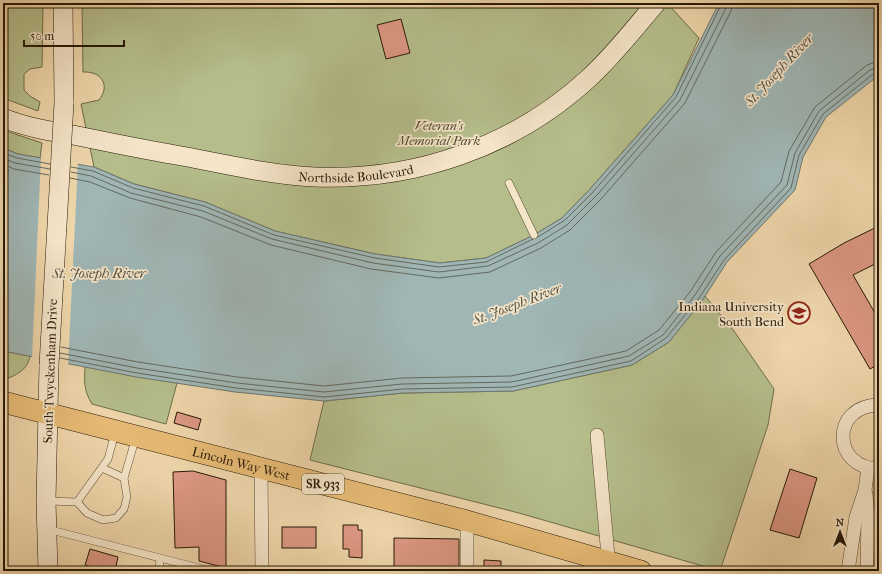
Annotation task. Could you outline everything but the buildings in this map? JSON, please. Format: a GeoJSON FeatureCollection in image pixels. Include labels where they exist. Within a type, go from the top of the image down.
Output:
{"type":"FeatureCollection","features":[{"type":"Feature","properties":{"kind":"main road","name":"Lincoln Way West"},"geometry":{"type":"LineString","coordinates":[[3,402],[466,521],[609,566],[641,571]]}},
{"type":"Feature","properties":{"kind":"street","name":"South Twyckenham Drive"},"geometry":{"type":"LineString","coordinates":[[48,571],[46,502],[47,413],[64,103],[64,3]]}},
{"type":"Feature","properties":{"kind":"street","name":"Northside Boulevard"},"geometry":{"type":"LineString","coordinates":[[3,118],[63,133],[283,174],[343,177],[392,173],[420,168],[457,157],[501,138],[536,119],[589,78],[610,57],[656,3]]}},
{"type":"Feature","properties":{"kind":"street"},"geometry":{"type":"LineString","coordinates":[[848,571],[856,517],[874,468],[858,464],[850,458],[844,447],[842,436],[844,426],[849,417],[858,409],[869,405],[879,405]]}},
{"type":"Feature","properties":{"kind":"street"},"geometry":{"type":"LineString","coordinates":[[597,435],[609,566]]}},
{"type":"Feature","properties":{"kind":"street"},"geometry":{"type":"LineString","coordinates":[[261,469],[262,571]]}},
{"type":"Feature","properties":{"kind":"street"},"geometry":{"type":"LineString","coordinates":[[865,490],[868,516],[867,571]]}},
{"type":"Feature","properties":{"kind":"street"},"geometry":{"type":"LineString","coordinates":[[466,521],[467,571]]}},
{"type":"Feature","properties":{"kind":"lane"},"geometry":{"type":"LineString","coordinates":[[509,183],[534,235]]}},
{"type":"Feature","properties":{"kind":"lane"},"geometry":{"type":"LineString","coordinates":[[77,502],[108,459],[116,431]]}},
{"type":"Feature","properties":{"kind":"lane"},"geometry":{"type":"LineString","coordinates":[[77,502],[86,513],[103,520],[116,518],[124,509],[127,497],[124,478],[136,436]]}},
{"type":"Feature","properties":{"kind":"lane"},"geometry":{"type":"LineString","coordinates":[[102,468],[124,478]]}},
{"type":"Feature","properties":{"kind":"lane"},"geometry":{"type":"LineString","coordinates":[[46,502],[77,502]]}},
{"type":"Feature","properties":{"kind":"lane"},"geometry":{"type":"LineString","coordinates":[[47,529],[211,571]]}},
{"type":"Feature","properties":{"kind":"lane"},"geometry":{"type":"LineString","coordinates":[[159,571],[160,558]]}},
{"type":"Feature","properties":{"kind":"green space"},"geometry":{"type":"Polygon","coordinates":[[[3,3],[43,3],[42,67],[30,69],[24,74],[24,90],[40,102],[38,111],[3,98],[3,3]]]}},
{"type":"Feature","properties":{"kind":"green space","name":"Veteran's Memorial Park"},"geometry":{"type":"Polygon","coordinates":[[[82,3],[667,3],[699,38],[673,95],[590,189],[562,218],[534,235],[486,258],[440,263],[375,254],[275,231],[205,202],[134,184],[94,167],[81,104],[99,100],[104,89],[104,84],[99,76],[89,72],[83,72],[82,3]]]}},
{"type":"Feature","properties":{"kind":"green space"},"geometry":{"type":"Polygon","coordinates":[[[3,130],[42,143],[40,158],[18,154],[3,148],[3,130]]]}},
{"type":"Feature","properties":{"kind":"green space"},"geometry":{"type":"Polygon","coordinates":[[[705,296],[734,331],[774,389],[768,425],[720,571],[519,513],[310,460],[324,401],[403,393],[513,391],[632,365],[669,342],[705,296]]]}},
{"type":"Feature","properties":{"kind":"green space"},"geometry":{"type":"Polygon","coordinates":[[[3,351],[30,356],[23,370],[9,378],[3,377],[3,351]]]}},
{"type":"Feature","properties":{"kind":"green space"},"geometry":{"type":"Polygon","coordinates":[[[85,367],[177,383],[166,424],[92,404],[87,395],[85,386],[85,367]]]}},
{"type":"Feature","properties":{"kind":"water","name":"St. Joseph River"},"geometry":{"type":"Polygon","coordinates":[[[719,3],[879,3],[879,75],[826,117],[803,157],[795,190],[727,262],[702,301],[669,342],[632,365],[513,391],[403,393],[324,401],[235,392],[136,377],[3,351],[3,148],[18,154],[94,167],[134,184],[205,202],[275,231],[375,254],[440,263],[486,258],[534,235],[562,218],[590,189],[673,95],[719,3]]]}},
{"type":"Feature","properties":{"kind":"pier"},"geometry":{"type":"Polygon","coordinates":[[[41,157],[78,162],[68,366],[32,358],[41,157]]]}},
{"type":"Feature","properties":{"kind":"place","name":"Indiana University South Bend"},"geometry":{"type":"Point","coordinates":[799,313]}}]}
